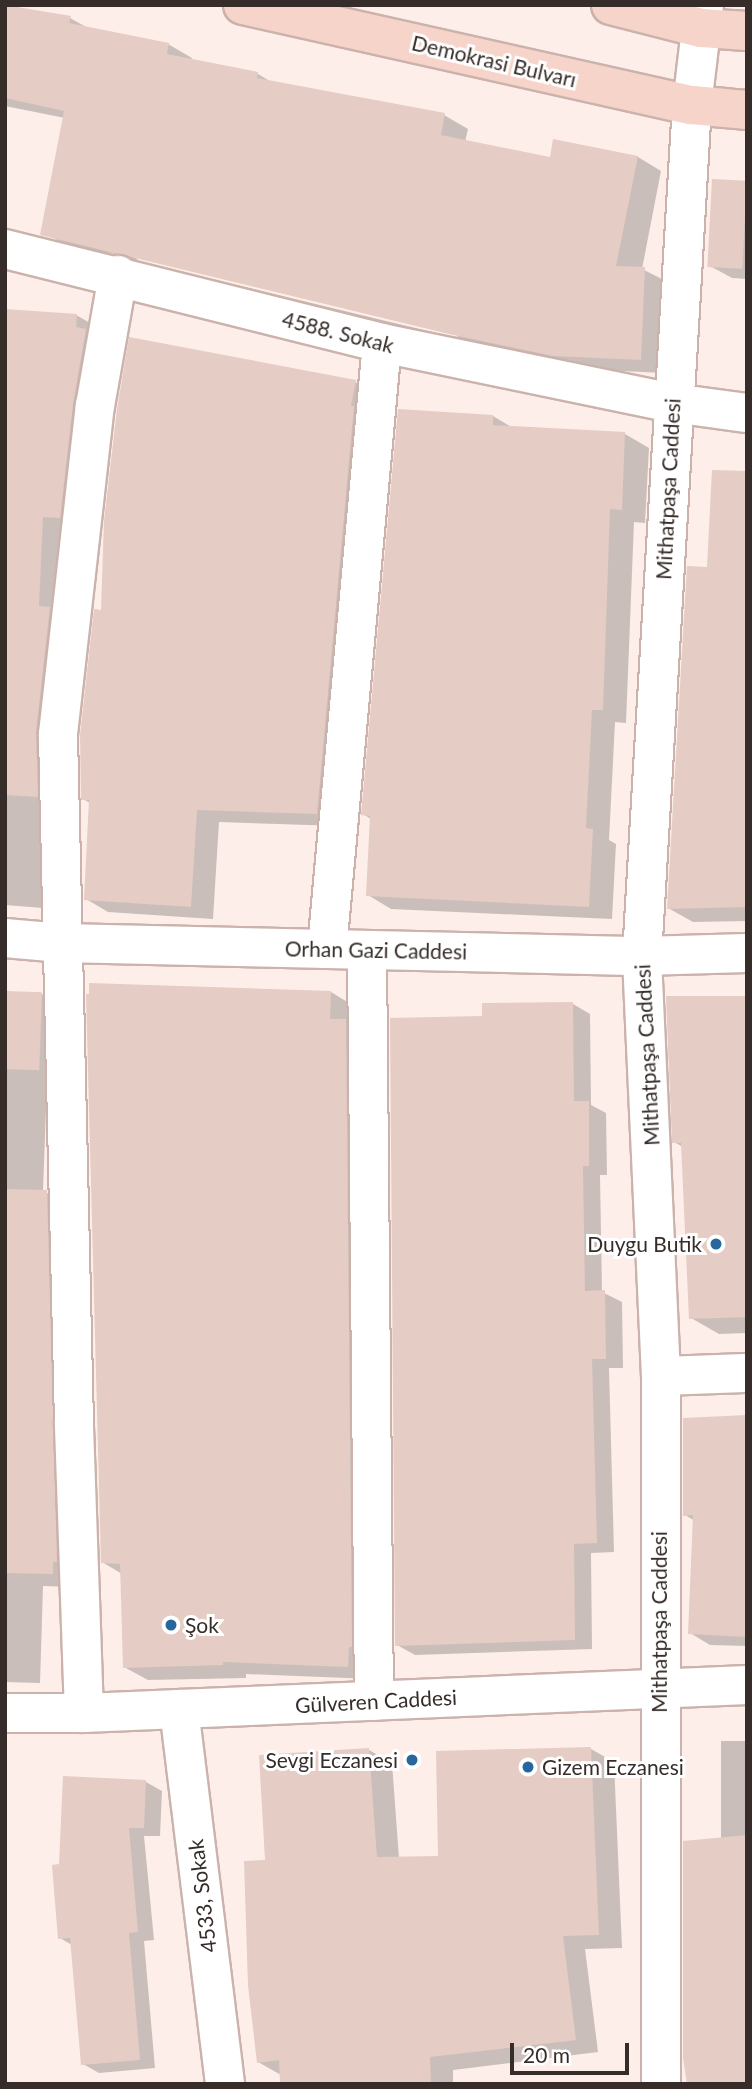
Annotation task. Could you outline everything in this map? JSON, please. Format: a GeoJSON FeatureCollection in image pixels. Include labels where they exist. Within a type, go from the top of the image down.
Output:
{"type":"FeatureCollection","features":[{"type":"Feature","properties":{"kind":"main road","name":"Demokrasi Bulvarı"},"geometry":{"type":"LineString","coordinates":[[243,5],[692,106],[747,110]]}},
{"type":"Feature","properties":{"kind":"main road"},"geometry":{"type":"LineString","coordinates":[[611,5],[703,17],[747,31]]}},
{"type":"Feature","properties":{"kind":"street","name":"Mithatpaşa Caddesi"},"geometry":{"type":"LineString","coordinates":[[661,2084],[661,1376],[642,956],[692,106],[703,17]]}},
{"type":"Feature","properties":{"kind":"street","name":"4588. Sokak"},"geometry":{"type":"LineString","coordinates":[[5,249],[118,275],[382,343],[673,403],[747,413]]}},
{"type":"Feature","properties":{"kind":"street"},"geometry":{"type":"LineString","coordinates":[[84,1713],[58,734],[95,405],[118,275]]}},
{"type":"Feature","properties":{"kind":"street"},"geometry":{"type":"LineString","coordinates":[[327,949],[382,343]]}},
{"type":"Feature","properties":{"kind":"street","name":"Orhan Gazi Caddesi"},"geometry":{"type":"LineString","coordinates":[[5,938],[62,943],[642,956],[747,953]]}},
{"type":"Feature","properties":{"kind":"street"},"geometry":{"type":"LineString","coordinates":[[367,950],[374,1701]]}},
{"type":"Feature","properties":{"kind":"street"},"geometry":{"type":"LineString","coordinates":[[661,1376],[747,1373]]}},
{"type":"Feature","properties":{"kind":"street","name":"Gülveren Caddesi"},"geometry":{"type":"LineString","coordinates":[[5,1713],[84,1713],[747,1685]]}},
{"type":"Feature","properties":{"kind":"street","name":"4533, Sokak"},"geometry":{"type":"LineString","coordinates":[[179,1709],[225,2084]]}},
{"type":"Feature","properties":{"kind":"building"},"geometry":{"type":"Polygon","coordinates":[[[5,5],[71,16],[69,23],[169,43],[167,54],[258,72],[257,78],[445,113],[441,135],[550,157],[553,139],[638,156],[616,266],[645,267],[641,360],[553,356],[449,334],[40,235],[64,111],[5,98],[5,5]]]}},
{"type":"Feature","properties":{"kind":"building"},"geometry":{"type":"Polygon","coordinates":[[[712,179],[747,181],[742,269],[707,267],[712,179]]]}},
{"type":"Feature","properties":{"kind":"building"},"geometry":{"type":"Polygon","coordinates":[[[5,309],[77,314],[76,327],[86,329],[73,404],[60,518],[43,517],[39,606],[50,607],[36,732],[38,797],[5,795],[5,309]]]}},
{"type":"Feature","properties":{"kind":"building"},"geometry":{"type":"Polygon","coordinates":[[[129,337],[356,380],[351,406],[354,406],[317,814],[197,810],[191,907],[84,900],[89,800],[81,800],[80,735],[94,609],[101,610],[104,521],[117,409],[129,337]]]}},
{"type":"Feature","properties":{"kind":"building"},"geometry":{"type":"Polygon","coordinates":[[[398,409],[493,415],[493,425],[625,432],[622,510],[610,509],[603,710],[592,710],[586,828],[593,829],[589,907],[366,896],[370,816],[361,815],[398,409]]]}},
{"type":"Feature","properties":{"kind":"building"},"geometry":{"type":"Polygon","coordinates":[[[712,470],[747,471],[747,907],[667,909],[687,566],[707,567],[712,470]]]}},
{"type":"Feature","properties":{"kind":"building"},"geometry":{"type":"Polygon","coordinates":[[[89,983],[331,991],[330,1019],[346,1019],[352,1647],[349,1647],[348,1667],[223,1662],[223,1665],[123,1668],[120,1564],[101,1563],[86,994],[89,994],[89,983]]]}},
{"type":"Feature","properties":{"kind":"building"},"geometry":{"type":"Polygon","coordinates":[[[5,991],[42,992],[39,1070],[5,1069],[5,991]]]}},
{"type":"Feature","properties":{"kind":"building"},"geometry":{"type":"Polygon","coordinates":[[[666,996],[747,996],[747,1317],[689,1319],[681,1143],[672,1143],[666,996]]]}},
{"type":"Feature","properties":{"kind":"building"},"geometry":{"type":"Polygon","coordinates":[[[573,1002],[574,1101],[589,1101],[589,1166],[583,1166],[585,1291],[605,1290],[606,1359],[592,1359],[597,1543],[574,1544],[575,1640],[395,1646],[390,1018],[482,1016],[482,1003],[573,1002]]]}},
{"type":"Feature","properties":{"kind":"building"},"geometry":{"type":"Polygon","coordinates":[[[5,1189],[47,1190],[57,1562],[53,1562],[53,1574],[5,1573],[5,1189]]]}},
{"type":"Feature","properties":{"kind":"building"},"geometry":{"type":"Polygon","coordinates":[[[747,1415],[747,1637],[688,1634],[693,1515],[683,1516],[683,1418],[747,1415]]]}},
{"type":"Feature","properties":{"kind":"building"},"geometry":{"type":"Polygon","coordinates":[[[591,1747],[599,1935],[563,1936],[576,2040],[430,2057],[431,2084],[280,2084],[279,2060],[257,2063],[248,1985],[244,1861],[265,1860],[259,1755],[369,1748],[377,1857],[438,1856],[436,1751],[591,1747]]]}},
{"type":"Feature","properties":{"kind":"building"},"geometry":{"type":"Polygon","coordinates":[[[63,1776],[146,1780],[144,1828],[129,1828],[138,1932],[129,1933],[140,2060],[81,2065],[70,1938],[58,1939],[52,1865],[59,1864],[63,1776]]]}},
{"type":"Feature","properties":{"kind":"building"},"geometry":{"type":"Polygon","coordinates":[[[747,1835],[747,2084],[687,2084],[683,2058],[683,1841],[747,1835]]]}},
{"type":"Feature","properties":{"kind":"place","name":"Duygu Butik"},"geometry":{"type":"Point","coordinates":[716,1244]}},
{"type":"Feature","properties":{"kind":"place","name":"Şok"},"geometry":{"type":"Point","coordinates":[171,1625]}},
{"type":"Feature","properties":{"kind":"place","name":"Sevgi Eczanesi"},"geometry":{"type":"Point","coordinates":[412,1760]}},
{"type":"Feature","properties":{"kind":"place","name":"Gizem Eczanesi"},"geometry":{"type":"Point","coordinates":[528,1767]}}]}
